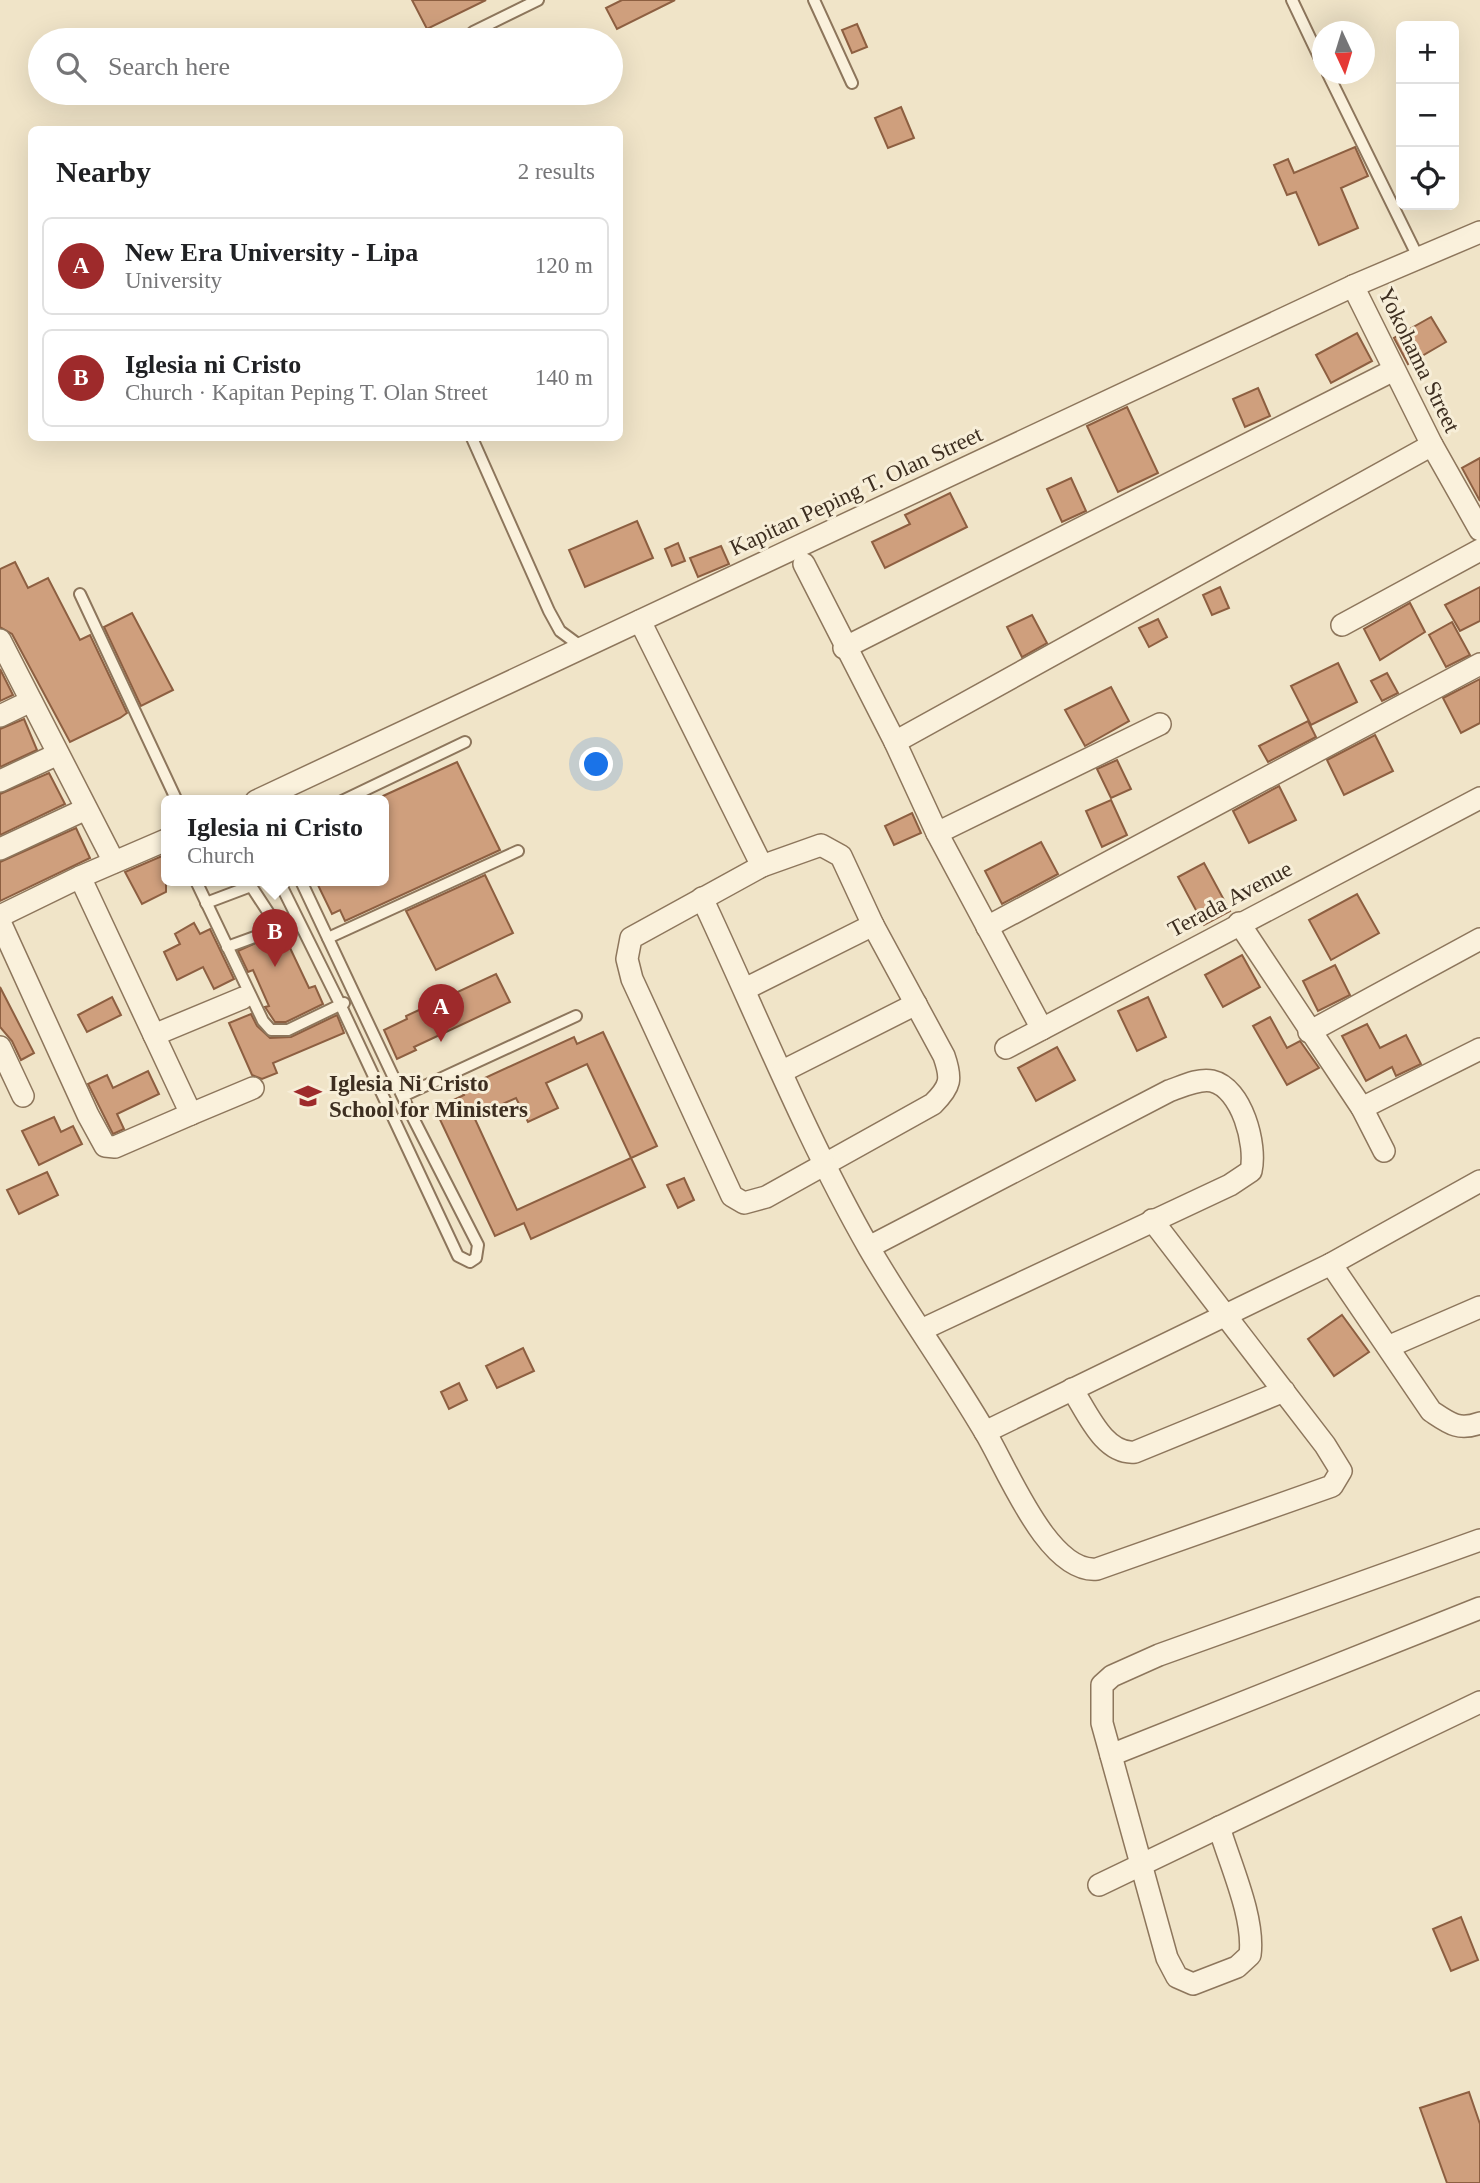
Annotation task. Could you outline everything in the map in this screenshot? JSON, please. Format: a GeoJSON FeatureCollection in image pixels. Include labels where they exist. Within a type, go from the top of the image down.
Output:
{"type":"FeatureCollection","features":[{"type":"Feature","properties":{"kind":"street","name":"Kapitan Peping T. Olan Street"},"geometry":{"type":"LineString","coordinates":[[274,795],[1353,286],[1480,232]]}},
{"type":"Feature","properties":{"kind":"street","name":"Yokohama Street"},"geometry":{"type":"LineString","coordinates":[[1353,286],[1432,446],[1480,530]]}},
{"type":"Feature","properties":{"kind":"street"},"geometry":{"type":"LineString","coordinates":[[844,648],[1394,370]]}},
{"type":"Feature","properties":{"kind":"street"},"geometry":{"type":"LineString","coordinates":[[895,742],[1432,446]]}},
{"type":"Feature","properties":{"kind":"street"},"geometry":{"type":"LineString","coordinates":[[1342,625],[1480,550]]}},
{"type":"Feature","properties":{"kind":"street"},"geometry":{"type":"LineString","coordinates":[[804,564],[844,648],[895,742],[937,834],[1042,1029]]}},
{"type":"Feature","properties":{"kind":"street"},"geometry":{"type":"LineString","coordinates":[[640,621],[762,866]]}},
{"type":"Feature","properties":{"kind":"street"},"geometry":{"type":"LineString","coordinates":[[1,642],[114,862]]}},
{"type":"Feature","properties":{"kind":"street"},"geometry":{"type":"LineString","coordinates":[[987,927],[1480,664]]}},
{"type":"Feature","properties":{"kind":"street"},"geometry":{"type":"LineString","coordinates":[[0,716],[32,701]]}},
{"type":"Feature","properties":{"kind":"street"},"geometry":{"type":"LineString","coordinates":[[937,834],[1160,724]]}},
{"type":"Feature","properties":{"kind":"street"},"geometry":{"type":"LineString","coordinates":[[0,781],[58,754]]}},
{"type":"Feature","properties":{"kind":"street","name":"Terada Avenue"},"geometry":{"type":"LineString","coordinates":[[1006,1048],[1480,798]]}},
{"type":"Feature","properties":{"kind":"street"},"geometry":{"type":"LineString","coordinates":[[0,849],[86,809]]}},
{"type":"Feature","properties":{"kind":"street"},"geometry":{"type":"LineString","coordinates":[[0,916],[161,842]]}},
{"type":"Feature","properties":{"kind":"street"},"geometry":{"type":"LineString","coordinates":[[821,845],[841,856],[873,925],[944,1056],[952,1077],[947,1090],[933,1104],[766,1197],[744,1203],[732,1196],[632,979],[627,959],[631,938],[762,866],[821,845]]}},
{"type":"Feature","properties":{"kind":"street"},"geometry":{"type":"LineString","coordinates":[[80,877],[191,1114]]}},
{"type":"Feature","properties":{"kind":"street"},"geometry":{"type":"LineString","coordinates":[[702,898],[826,1163],[869,1247],[985,1432],[1043,1535],[1065,1559],[1083,1570],[1097,1569],[1332,1486],[1341,1471],[1284,1391],[1152,1220]]}},
{"type":"Feature","properties":{"kind":"street"},"geometry":{"type":"LineString","coordinates":[[0,922],[88,1115],[105,1146],[115,1147],[253,1087]]}},
{"type":"Feature","properties":{"kind":"street"},"geometry":{"type":"LineString","coordinates":[[1239,923],[1362,1108],[1384,1150]]}},
{"type":"Feature","properties":{"kind":"street"},"geometry":{"type":"LineString","coordinates":[[745,989],[873,925]]}},
{"type":"Feature","properties":{"kind":"street"},"geometry":{"type":"LineString","coordinates":[[1309,1032],[1480,939]]}},
{"type":"Feature","properties":{"kind":"street"},"geometry":{"type":"LineString","coordinates":[[155,1035],[243,998]]}},
{"type":"Feature","properties":{"kind":"street"},"geometry":{"type":"LineString","coordinates":[[783,1071],[916,1004]]}},
{"type":"Feature","properties":{"kind":"street"},"geometry":{"type":"LineString","coordinates":[[0,1048],[23,1096]]}},
{"type":"Feature","properties":{"kind":"street"},"geometry":{"type":"LineString","coordinates":[[1362,1108],[1480,1049]]}},
{"type":"Feature","properties":{"kind":"street"},"geometry":{"type":"LineString","coordinates":[[869,1247],[1169,1091],[1195,1082],[1212,1081],[1230,1091],[1250,1130],[1255,1155],[1251,1171],[1230,1185],[921,1330]]}},
{"type":"Feature","properties":{"kind":"street"},"geometry":{"type":"LineString","coordinates":[[985,1432],[1331,1264],[1480,1181]]}},
{"type":"Feature","properties":{"kind":"street"},"geometry":{"type":"LineString","coordinates":[[1331,1264],[1390,1346],[1431,1410],[1453,1427],[1468,1427],[1480,1423]]}},
{"type":"Feature","properties":{"kind":"street"},"geometry":{"type":"LineString","coordinates":[[1390,1346],[1480,1307]]}},
{"type":"Feature","properties":{"kind":"street"},"geometry":{"type":"LineString","coordinates":[[1072,1389],[1110,1446],[1123,1454],[1135,1452],[1284,1391]]}},
{"type":"Feature","properties":{"kind":"street"},"geometry":{"type":"LineString","coordinates":[[1219,1827],[1252,1940],[1250,1955],[1237,1967],[1193,1984],[1177,1977],[1167,1958],[1102,1723],[1102,1685],[1112,1676],[1159,1655],[1480,1541]]}},
{"type":"Feature","properties":{"kind":"street"},"geometry":{"type":"LineString","coordinates":[[1111,1755],[1480,1608]]}},
{"type":"Feature","properties":{"kind":"street"},"geometry":{"type":"LineString","coordinates":[[1099,1885],[1480,1702]]}},
{"type":"Feature","properties":{"kind":"lane"},"geometry":{"type":"LineString","coordinates":[[482,28],[538,0]]}},
{"type":"Feature","properties":{"kind":"lane"},"geometry":{"type":"LineString","coordinates":[[814,0],[852,83]]}},
{"type":"Feature","properties":{"kind":"lane"},"geometry":{"type":"LineString","coordinates":[[1292,0],[1312,42]]}},
{"type":"Feature","properties":{"kind":"lane"},"geometry":{"type":"LineString","coordinates":[[1333,84],[1419,257]]}},
{"type":"Feature","properties":{"kind":"lane"},"geometry":{"type":"LineString","coordinates":[[473,441],[549,611],[560,631],[583,648]]}},
{"type":"Feature","properties":{"kind":"lane"},"geometry":{"type":"LineString","coordinates":[[80,594],[174,795]]}},
{"type":"Feature","properties":{"kind":"lane"},"geometry":{"type":"LineString","coordinates":[[354,795],[464,742]]}},
{"type":"Feature","properties":{"kind":"lane"},"geometry":{"type":"LineString","coordinates":[[328,938],[518,851]]}},
{"type":"Feature","properties":{"kind":"lane"},"geometry":{"type":"LineString","coordinates":[[199,886],[263,1021],[271,1030],[288,1030],[356,997]]}},
{"type":"Feature","properties":{"kind":"lane"},"geometry":{"type":"LineString","coordinates":[[206,903],[251,886],[272,918],[263,934],[227,947]]}},
{"type":"Feature","properties":{"kind":"lane"},"geometry":{"type":"LineString","coordinates":[[281,886],[458,1256],[464,1262],[476,1258],[478,1245],[409,1110],[303,886]]}},
{"type":"Feature","properties":{"kind":"lane"},"geometry":{"type":"LineString","coordinates":[[403,1096],[576,1016]]}},
{"type":"Feature","properties":{"kind":"lane"},"geometry":{"type":"LineString","coordinates":[[394,1119],[409,1110]]}},
{"type":"Feature","properties":{"kind":"building"},"geometry":{"type":"Polygon","coordinates":[[[412,0],[486,0],[429,28],[426,28],[412,0]]]}},
{"type":"Feature","properties":{"kind":"building"},"geometry":{"type":"Polygon","coordinates":[[[622,0],[675,0],[619,28],[616,28],[606,8],[622,0]]]}},
{"type":"Feature","properties":{"kind":"building"},"geometry":{"type":"Polygon","coordinates":[[[857,24],[867,47],[852,53],[842,30],[857,24]]]}},
{"type":"Feature","properties":{"kind":"building"},"geometry":{"type":"Polygon","coordinates":[[[901,107],[914,138],[888,148],[875,118],[901,107]]]}},
{"type":"Feature","properties":{"kind":"building"},"geometry":{"type":"Polygon","coordinates":[[[1355,147],[1368,176],[1341,188],[1358,228],[1319,245],[1296,192],[1287,195],[1274,165],[1288,159],[1294,173],[1355,147]]]}},
{"type":"Feature","properties":{"kind":"building"},"geometry":{"type":"Polygon","coordinates":[[[1431,317],[1446,342],[1408,364],[1394,338],[1431,317]]]}},
{"type":"Feature","properties":{"kind":"building"},"geometry":{"type":"Polygon","coordinates":[[[1357,333],[1372,361],[1331,383],[1316,355],[1357,333]]]}},
{"type":"Feature","properties":{"kind":"building"},"geometry":{"type":"Polygon","coordinates":[[[1258,388],[1270,416],[1245,427],[1233,399],[1258,388]]]}},
{"type":"Feature","properties":{"kind":"building"},"geometry":{"type":"Polygon","coordinates":[[[1127,407],[1158,473],[1118,492],[1087,426],[1127,407]]]}},
{"type":"Feature","properties":{"kind":"building"},"geometry":{"type":"Polygon","coordinates":[[[1480,458],[1480,501],[1462,468],[1480,458]]]}},
{"type":"Feature","properties":{"kind":"building"},"geometry":{"type":"Polygon","coordinates":[[[1071,478],[1086,511],[1062,522],[1047,489],[1071,478]]]}},
{"type":"Feature","properties":{"kind":"building"},"geometry":{"type":"Polygon","coordinates":[[[950,493],[967,527],[885,568],[872,542],[910,524],[905,515],[950,493]]]}},
{"type":"Feature","properties":{"kind":"building"},"geometry":{"type":"Polygon","coordinates":[[[637,521],[653,558],[585,587],[569,550],[637,521]]]}},
{"type":"Feature","properties":{"kind":"building"},"geometry":{"type":"Polygon","coordinates":[[[678,543],[685,561],[672,566],[665,549],[678,543]]]}},
{"type":"Feature","properties":{"kind":"building"},"geometry":{"type":"Polygon","coordinates":[[[721,546],[729,564],[698,577],[690,558],[721,546]]]}},
{"type":"Feature","properties":{"kind":"building"},"geometry":{"type":"Polygon","coordinates":[[[15,562],[28,588],[48,578],[80,640],[90,635],[127,713],[70,742],[12,634],[0,627],[0,569],[15,562]]]}},
{"type":"Feature","properties":{"kind":"building"},"geometry":{"type":"Polygon","coordinates":[[[1220,587],[1229,608],[1212,615],[1203,595],[1220,587]]]}},
{"type":"Feature","properties":{"kind":"building"},"geometry":{"type":"Polygon","coordinates":[[[1480,587],[1480,621],[1460,631],[1445,605],[1480,587]]]}},
{"type":"Feature","properties":{"kind":"building"},"geometry":{"type":"Polygon","coordinates":[[[1410,603],[1425,632],[1380,660],[1364,629],[1410,603]]]}},
{"type":"Feature","properties":{"kind":"building"},"geometry":{"type":"Polygon","coordinates":[[[132,613],[173,690],[141,706],[104,627],[132,613]]]}},
{"type":"Feature","properties":{"kind":"building"},"geometry":{"type":"Polygon","coordinates":[[[1032,615],[1047,643],[1022,657],[1007,627],[1032,615]]]}},
{"type":"Feature","properties":{"kind":"building"},"geometry":{"type":"Polygon","coordinates":[[[1158,619],[1167,637],[1149,647],[1139,628],[1158,619]]]}},
{"type":"Feature","properties":{"kind":"building"},"geometry":{"type":"Polygon","coordinates":[[[1452,622],[1470,655],[1446,667],[1429,635],[1452,622]]]}},
{"type":"Feature","properties":{"kind":"building"},"geometry":{"type":"Polygon","coordinates":[[[1338,663],[1357,702],[1311,725],[1291,686],[1338,663]]]}},
{"type":"Feature","properties":{"kind":"building"},"geometry":{"type":"Polygon","coordinates":[[[0,669],[13,695],[0,701],[0,669]]]}},
{"type":"Feature","properties":{"kind":"building"},"geometry":{"type":"Polygon","coordinates":[[[1387,673],[1398,693],[1382,701],[1371,681],[1387,673]]]}},
{"type":"Feature","properties":{"kind":"building"},"geometry":{"type":"Polygon","coordinates":[[[1480,679],[1480,723],[1461,733],[1443,698],[1480,679]]]}},
{"type":"Feature","properties":{"kind":"building"},"geometry":{"type":"Polygon","coordinates":[[[1111,687],[1129,721],[1085,746],[1065,710],[1111,687]]]}},
{"type":"Feature","properties":{"kind":"building"},"geometry":{"type":"Polygon","coordinates":[[[24,719],[37,750],[0,767],[0,729],[24,719]]]}},
{"type":"Feature","properties":{"kind":"building"},"geometry":{"type":"Polygon","coordinates":[[[1308,721],[1316,737],[1268,762],[1259,746],[1308,721]]]}},
{"type":"Feature","properties":{"kind":"building"},"geometry":{"type":"Polygon","coordinates":[[[1375,735],[1393,771],[1344,795],[1327,760],[1375,735]]]}},
{"type":"Feature","properties":{"kind":"building"},"geometry":{"type":"Polygon","coordinates":[[[1117,760],[1131,789],[1111,798],[1097,769],[1117,760]]]}},
{"type":"Feature","properties":{"kind":"building"},"geometry":{"type":"Polygon","coordinates":[[[457,762],[500,850],[345,921],[340,910],[332,914],[318,886],[389,886],[389,795],[385,795],[457,762]]]}},
{"type":"Feature","properties":{"kind":"building"},"geometry":{"type":"Polygon","coordinates":[[[49,773],[65,804],[0,835],[0,794],[49,773]]]}},
{"type":"Feature","properties":{"kind":"building"},"geometry":{"type":"Polygon","coordinates":[[[1279,786],[1296,820],[1249,843],[1233,811],[1279,786]]]}},
{"type":"Feature","properties":{"kind":"building"},"geometry":{"type":"Polygon","coordinates":[[[1111,800],[1127,835],[1102,847],[1086,811],[1111,800]]]}},
{"type":"Feature","properties":{"kind":"building"},"geometry":{"type":"Polygon","coordinates":[[[912,813],[921,833],[894,845],[885,826],[912,813]]]}},
{"type":"Feature","properties":{"kind":"building"},"geometry":{"type":"Polygon","coordinates":[[[76,828],[90,858],[0,901],[0,862],[76,828]]]}},
{"type":"Feature","properties":{"kind":"building"},"geometry":{"type":"Polygon","coordinates":[[[1041,842],[1058,874],[1002,904],[985,871],[1041,842]]]}},
{"type":"Feature","properties":{"kind":"building"},"geometry":{"type":"Polygon","coordinates":[[[161,856],[161,886],[166,886],[166,892],[142,904],[125,872],[161,856]]]}},
{"type":"Feature","properties":{"kind":"building"},"geometry":{"type":"Polygon","coordinates":[[[1204,863],[1230,911],[1204,925],[1178,877],[1204,863]]]}},
{"type":"Feature","properties":{"kind":"building"},"geometry":{"type":"Polygon","coordinates":[[[485,875],[513,933],[436,970],[406,911],[485,875]]]}},
{"type":"Feature","properties":{"kind":"building"},"geometry":{"type":"Polygon","coordinates":[[[1357,894],[1379,933],[1331,960],[1309,920],[1357,894]]]}},
{"type":"Feature","properties":{"kind":"building"},"geometry":{"type":"Polygon","coordinates":[[[194,923],[200,934],[210,929],[234,979],[214,989],[203,967],[177,980],[164,952],[180,944],[175,934],[194,923]]]}},
{"type":"Feature","properties":{"kind":"building"},"geometry":{"type":"Polygon","coordinates":[[[282,931],[309,988],[315,986],[323,1004],[286,1022],[275,1022],[265,1007],[269,1006],[253,970],[248,972],[238,951],[282,931]]]}},
{"type":"Feature","properties":{"kind":"building"},"geometry":{"type":"Polygon","coordinates":[[[1242,955],[1260,987],[1223,1007],[1205,975],[1242,955]]]}},
{"type":"Feature","properties":{"kind":"building"},"geometry":{"type":"Polygon","coordinates":[[[1335,965],[1350,995],[1318,1011],[1303,981],[1335,965]]]}},
{"type":"Feature","properties":{"kind":"building"},"geometry":{"type":"Polygon","coordinates":[[[496,974],[510,1002],[414,1047],[416,1050],[397,1059],[384,1030],[407,1019],[406,1016],[496,974]]]}},
{"type":"Feature","properties":{"kind":"building"},"geometry":{"type":"Polygon","coordinates":[[[0,987],[34,1053],[21,1060],[12,1041],[0,1027],[0,987]]]}},
{"type":"Feature","properties":{"kind":"building"},"geometry":{"type":"Polygon","coordinates":[[[112,997],[121,1015],[87,1032],[78,1015],[112,997]]]}},
{"type":"Feature","properties":{"kind":"building"},"geometry":{"type":"Polygon","coordinates":[[[1148,997],[1166,1037],[1137,1051],[1118,1011],[1148,997]]]}},
{"type":"Feature","properties":{"kind":"building"},"geometry":{"type":"Polygon","coordinates":[[[251,1014],[257,1026],[270,1038],[291,1037],[337,1015],[344,1033],[273,1063],[277,1073],[262,1079],[252,1075],[229,1023],[251,1014]]]}},
{"type":"Feature","properties":{"kind":"building"},"geometry":{"type":"Polygon","coordinates":[[[1270,1017],[1287,1048],[1300,1041],[1319,1068],[1287,1085],[1253,1026],[1270,1017]]]}},
{"type":"Feature","properties":{"kind":"building"},"geometry":{"type":"Polygon","coordinates":[[[1367,1024],[1380,1048],[1406,1035],[1421,1064],[1396,1076],[1392,1067],[1366,1081],[1342,1036],[1367,1024]]]}},
{"type":"Feature","properties":{"kind":"building"},"geometry":{"type":"Polygon","coordinates":[[[603,1032],[657,1146],[631,1158],[645,1187],[531,1239],[524,1223],[495,1236],[435,1109],[464,1095],[461,1089],[574,1037],[577,1044],[603,1032]],[[587,1064],[546,1083],[558,1108],[528,1122],[516,1098],[474,1117],[517,1210],[631,1158],[587,1064]]]}},
{"type":"Feature","properties":{"kind":"building"},"geometry":{"type":"Polygon","coordinates":[[[1057,1047],[1075,1080],[1036,1101],[1018,1068],[1057,1047]]]}},
{"type":"Feature","properties":{"kind":"building"},"geometry":{"type":"Polygon","coordinates":[[[148,1071],[159,1094],[117,1114],[124,1129],[113,1134],[88,1084],[107,1075],[113,1088],[148,1071]]]}},
{"type":"Feature","properties":{"kind":"building"},"geometry":{"type":"Polygon","coordinates":[[[54,1117],[61,1132],[73,1126],[82,1144],[39,1165],[22,1131],[54,1117]]]}},
{"type":"Feature","properties":{"kind":"building"},"geometry":{"type":"Polygon","coordinates":[[[47,1172],[58,1195],[19,1214],[7,1190],[47,1172]]]}},
{"type":"Feature","properties":{"kind":"building"},"geometry":{"type":"Polygon","coordinates":[[[684,1178],[694,1200],[678,1208],[667,1185],[684,1178]]]}},
{"type":"Feature","properties":{"kind":"building"},"geometry":{"type":"Polygon","coordinates":[[[1342,1315],[1369,1352],[1334,1376],[1308,1339],[1342,1315]]]}},
{"type":"Feature","properties":{"kind":"building"},"geometry":{"type":"Polygon","coordinates":[[[523,1348],[534,1371],[497,1388],[486,1366],[523,1348]]]}},
{"type":"Feature","properties":{"kind":"building"},"geometry":{"type":"Polygon","coordinates":[[[459,1383],[467,1400],[449,1409],[441,1392],[459,1383]]]}},
{"type":"Feature","properties":{"kind":"building"},"geometry":{"type":"Polygon","coordinates":[[[1461,1917],[1478,1960],[1451,1971],[1433,1929],[1461,1917]]]}},
{"type":"Feature","properties":{"kind":"building"},"geometry":{"type":"Polygon","coordinates":[[[1469,2092],[1480,2124],[1480,2183],[1447,2183],[1420,2108],[1469,2092]]]}},
{"type":"Feature","properties":{"kind":"place","name":"Iglesia ni Cristo"},"geometry":{"type":"Point","coordinates":[275,967]}},
{"type":"Feature","properties":{"kind":"place","name":"New Era University - Lipa"},"geometry":{"type":"Point","coordinates":[441,1042]}},
{"type":"Feature","properties":{"kind":"place","name":"Iglesia Ni Cristo School for Ministers"},"geometry":{"type":"Point","coordinates":[308,1096]}}]}
